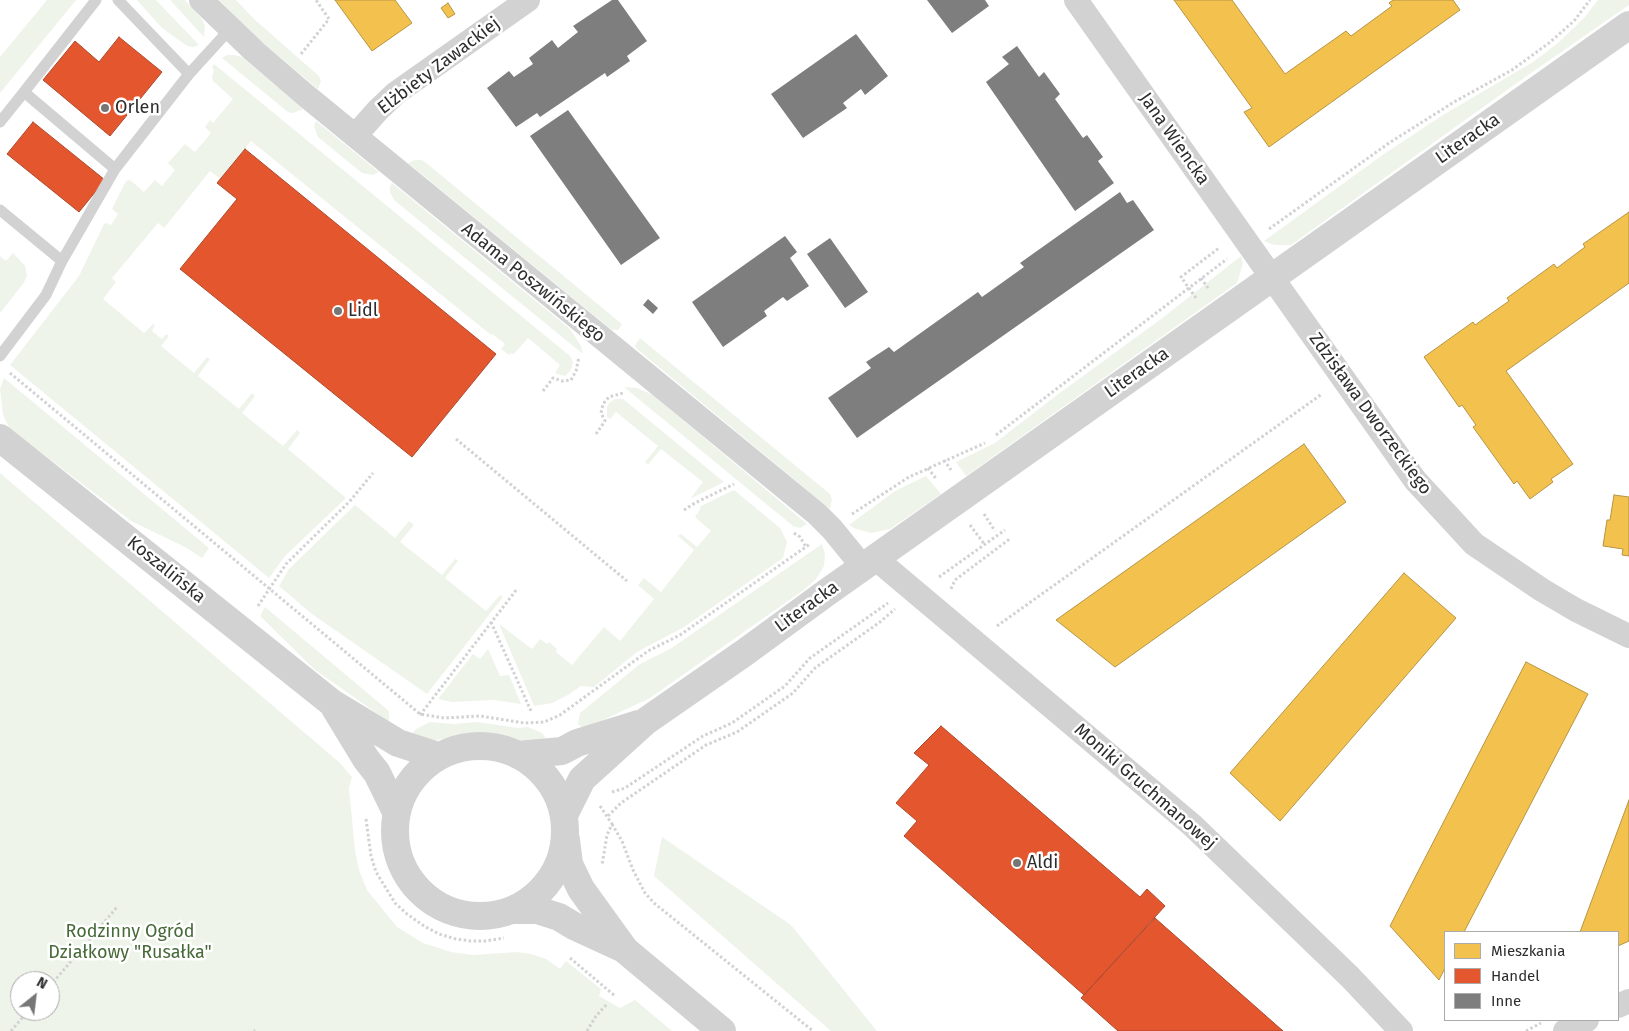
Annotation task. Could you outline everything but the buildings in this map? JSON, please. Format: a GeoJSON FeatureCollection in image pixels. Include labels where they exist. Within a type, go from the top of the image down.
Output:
{"type":"FeatureCollection","features":[{"type":"Feature","properties":{"kind":"street","name":"Adama Poszwińskiego"},"geometry":{"type":"LineString","coordinates":[[201,0],[230,29],[304,94],[817,514],[869,562]]}},
{"type":"Feature","properties":{"kind":"street","name":"Elżbiety Zawackiej"},"geometry":{"type":"LineString","coordinates":[[355,136],[378,110],[396,94],[528,0]]}},
{"type":"Feature","properties":{"kind":"street","name":"Jana Wiencka"},"geometry":{"type":"LineString","coordinates":[[1076,0],[1272,277]]}},
{"type":"Feature","properties":{"kind":"street","name":"Literacka"},"geometry":{"type":"LineString","coordinates":[[565,828],[582,779],[646,721],[744,654],[869,562],[1629,25]]}},
{"type":"Feature","properties":{"kind":"street","name":"Zdzisława Dworzeckiego"},"geometry":{"type":"LineString","coordinates":[[1272,277],[1415,480],[1474,544],[1542,590],[1576,610],[1629,636]]}},
{"type":"Feature","properties":{"kind":"street","name":"Koszalińska"},"geometry":{"type":"LineString","coordinates":[[0,438],[332,703],[398,743],[435,756]]}},
{"type":"Feature","properties":{"kind":"street","name":"Moniki Gruchmanowej"},"geometry":{"type":"LineString","coordinates":[[869,562],[1192,825],[1350,976],[1401,1031]]}},
{"type":"Feature","properties":{"kind":"street","name":"Koszalińska"},"geometry":{"type":"LineString","coordinates":[[332,703],[366,759],[377,773],[395,810]]}},
{"type":"Feature","properties":{"kind":"street","name":"Literacka"},"geometry":{"type":"LineString","coordinates":[[518,754],[562,751],[577,744],[646,721]]}},
{"type":"Feature","properties":{"kind":"street"},"geometry":{"type":"LineString","coordinates":[[625,950],[582,889],[569,864],[565,828],[555,789],[541,770],[518,754],[489,747],[462,747],[435,756],[410,779],[395,810],[394,837],[402,866],[421,894],[452,912],[482,917],[512,910],[537,910],[559,917],[625,950],[722,1031]]}},
{"type":"Feature","properties":{"kind":"street"},"geometry":{"type":"LineString","coordinates":[[512,910],[537,895],[556,871],[565,828]]}},
{"type":"Feature","properties":{"kind":"street"},"geometry":{"type":"LineString","coordinates":[[1565,1031],[1585,1021]]}},
{"type":"Feature","properties":{"kind":"lane"},"geometry":{"type":"LineString","coordinates":[[0,122],[96,0]]}},
{"type":"Feature","properties":{"kind":"lane"},"geometry":{"type":"LineString","coordinates":[[118,0],[189,74]]}},
{"type":"Feature","properties":{"kind":"lane"},"geometry":{"type":"LineString","coordinates":[[0,356],[46,295],[62,261],[115,169],[189,74],[230,29]]}},
{"type":"Feature","properties":{"kind":"lane"},"geometry":{"type":"LineString","coordinates":[[24,92],[115,169]]}},
{"type":"Feature","properties":{"kind":"lane"},"geometry":{"type":"LineString","coordinates":[[0,210],[62,261]]}},
{"type":"Feature","properties":{"kind":"path"},"geometry":{"type":"LineString","coordinates":[[301,54],[330,19],[316,0]]}},
{"type":"Feature","properties":{"kind":"path"},"geometry":{"type":"LineString","coordinates":[[1264,232],[1389,143],[1454,102],[1512,70],[1549,43],[1574,21],[1590,0]]}},
{"type":"Feature","properties":{"kind":"path"},"geometry":{"type":"LineString","coordinates":[[1199,302],[1181,277],[1225,243]]}},
{"type":"Feature","properties":{"kind":"path"},"geometry":{"type":"LineString","coordinates":[[849,516],[902,481],[944,460],[982,445],[991,439],[1233,255]]}},
{"type":"Feature","properties":{"kind":"path"},"geometry":{"type":"LineString","coordinates":[[543,390],[553,378],[562,381],[571,380],[576,371],[579,357]]}},
{"type":"Feature","properties":{"kind":"path"},"geometry":{"type":"LineString","coordinates":[[8,371],[420,714],[444,718],[493,717],[524,723],[544,722],[560,715],[648,651],[680,635],[813,542]]}},
{"type":"Feature","properties":{"kind":"path"},"geometry":{"type":"LineString","coordinates":[[596,434],[605,421],[601,413],[603,404],[609,397],[623,393]]}},
{"type":"Feature","properties":{"kind":"path"},"geometry":{"type":"LineString","coordinates":[[993,630],[1000,622],[1322,394]]}},
{"type":"Feature","properties":{"kind":"path"},"geometry":{"type":"LineString","coordinates":[[456,439],[627,581]]}},
{"type":"Feature","properties":{"kind":"path"},"geometry":{"type":"LineString","coordinates":[[258,606],[286,564],[350,502],[373,473]]}},
{"type":"Feature","properties":{"kind":"path"},"geometry":{"type":"LineString","coordinates":[[684,510],[734,484]]}},
{"type":"Feature","properties":{"kind":"path"},"geometry":{"type":"LineString","coordinates":[[982,512],[995,531]]}},
{"type":"Feature","properties":{"kind":"path"},"geometry":{"type":"LineString","coordinates":[[968,523],[985,545]]}},
{"type":"Feature","properties":{"kind":"path"},"geometry":{"type":"LineString","coordinates":[[941,575],[1005,530]]}},
{"type":"Feature","properties":{"kind":"path"},"geometry":{"type":"LineString","coordinates":[[800,537],[806,547]]}},
{"type":"Feature","properties":{"kind":"path"},"geometry":{"type":"LineString","coordinates":[[946,593],[950,590],[955,580],[1011,538]]}},
{"type":"Feature","properties":{"kind":"path"},"geometry":{"type":"LineString","coordinates":[[1002,539],[1004,543]]}},
{"type":"Feature","properties":{"kind":"path"},"geometry":{"type":"LineString","coordinates":[[420,714],[517,589]]}},
{"type":"Feature","properties":{"kind":"path"},"geometry":{"type":"LineString","coordinates":[[612,792],[625,788],[702,736],[732,724],[786,686],[810,658],[889,602]]}},
{"type":"Feature","properties":{"kind":"path"},"geometry":{"type":"LineString","coordinates":[[608,816],[621,803],[706,745],[737,732],[793,692],[814,668],[880,622],[898,606]]}},
{"type":"Feature","properties":{"kind":"path"},"geometry":{"type":"LineString","coordinates":[[491,622],[531,711]]}},
{"type":"Feature","properties":{"kind":"path"},"geometry":{"type":"LineString","coordinates":[[598,802],[622,841],[633,870],[645,893],[654,903],[813,1031]]}},
{"type":"Feature","properties":{"kind":"path"},"geometry":{"type":"LineString","coordinates":[[366,814],[371,856],[376,872],[395,903],[406,914],[439,934],[456,939],[485,941],[508,938]]}},
{"type":"Feature","properties":{"kind":"path"},"geometry":{"type":"LineString","coordinates":[[601,867],[607,835],[612,824]]}},
{"type":"Feature","properties":{"kind":"path"},"geometry":{"type":"LineString","coordinates":[[60,974],[117,907]]}},
{"type":"Feature","properties":{"kind":"path"},"geometry":{"type":"LineString","coordinates":[[567,955],[615,996]]}},
{"type":"Feature","properties":{"kind":"path"},"geometry":{"type":"LineString","coordinates":[[587,1031],[596,1016],[608,1004]]}},
{"type":"Feature","properties":{"kind":"path"},"geometry":{"type":"LineString","coordinates":[[11,1031],[20,1021]]}},
{"type":"Feature","properties":{"kind":"path"},"geometry":{"type":"LineString","coordinates":[[1526,1031],[1546,1021]]}},
{"type":"Feature","properties":{"kind":"green space"},"geometry":{"type":"Polygon","coordinates":[[[47,0],[76,0],[0,93],[0,57],[47,0]]]}},
{"type":"Feature","properties":{"kind":"green space"},"geometry":{"type":"Polygon","coordinates":[[[137,0],[156,0],[199,45],[187,46],[162,28],[137,0]]]}},
{"type":"Feature","properties":{"kind":"green space"},"geometry":{"type":"Polygon","coordinates":[[[170,0],[185,0],[202,19],[205,26],[204,37],[170,0]]]}},
{"type":"Feature","properties":{"kind":"green space"},"geometry":{"type":"Polygon","coordinates":[[[219,0],[236,0],[254,19],[319,76],[321,81],[318,89],[258,39],[219,0]]]}},
{"type":"Feature","properties":{"kind":"green space"},"geometry":{"type":"Polygon","coordinates":[[[1598,0],[1629,0],[1629,5],[1291,245],[1274,245],[1264,241],[1384,154],[1443,115],[1533,62],[1558,43],[1584,18],[1598,0]]]}},
{"type":"Feature","properties":{"kind":"green space"},"geometry":{"type":"Polygon","coordinates":[[[227,55],[242,57],[303,109],[293,113],[288,112],[222,58],[227,55]]]}},
{"type":"Feature","properties":{"kind":"green space"},"geometry":{"type":"Polygon","coordinates":[[[214,64],[570,356],[573,362],[571,370],[565,376],[555,373],[560,365],[528,338],[514,354],[511,353],[509,355],[501,349],[505,344],[491,335],[251,141],[220,179],[210,171],[164,228],[158,223],[112,278],[116,282],[103,299],[144,333],[153,324],[155,325],[152,331],[162,339],[166,334],[169,336],[161,346],[194,373],[207,357],[210,359],[198,376],[239,409],[252,393],[255,396],[242,413],[283,446],[297,430],[300,433],[288,449],[346,498],[285,556],[269,578],[10,365],[79,276],[104,224],[111,225],[118,214],[112,209],[126,181],[130,180],[144,192],[155,180],[162,186],[175,170],[168,163],[185,144],[195,152],[211,133],[205,127],[210,120],[213,123],[233,99],[213,81],[214,70],[212,67],[214,64]]]}},
{"type":"Feature","properties":{"kind":"green space"},"geometry":{"type":"Polygon","coordinates":[[[316,121],[379,172],[373,175],[362,173],[318,137],[314,126],[316,121]]]}},
{"type":"Feature","properties":{"kind":"green space"},"geometry":{"type":"Polygon","coordinates":[[[415,160],[425,162],[622,324],[618,330],[612,330],[408,163],[415,160]]]}},
{"type":"Feature","properties":{"kind":"green space"},"geometry":{"type":"Polygon","coordinates":[[[392,183],[570,329],[581,346],[583,354],[394,200],[390,192],[392,183]]]}},
{"type":"Feature","properties":{"kind":"green space"},"geometry":{"type":"Polygon","coordinates":[[[13,253],[25,266],[27,276],[0,313],[0,256],[6,261],[13,253]]]}},
{"type":"Feature","properties":{"kind":"green space"},"geometry":{"type":"Polygon","coordinates":[[[1241,256],[1243,263],[1237,283],[966,476],[956,462],[995,443],[1161,319],[1241,256]]]}},
{"type":"Feature","properties":{"kind":"green space"},"geometry":{"type":"Polygon","coordinates":[[[640,338],[830,494],[832,499],[830,509],[637,349],[635,345],[640,338]]]}},
{"type":"Feature","properties":{"kind":"green space"},"geometry":{"type":"Polygon","coordinates":[[[4,378],[209,548],[202,558],[185,547],[131,521],[10,429],[3,415],[0,389],[4,378]]]}},
{"type":"Feature","properties":{"kind":"green space"},"geometry":{"type":"Polygon","coordinates":[[[624,387],[637,388],[653,395],[807,524],[800,528],[793,526],[624,387]]]}},
{"type":"Feature","properties":{"kind":"green space"},"geometry":{"type":"Polygon","coordinates":[[[615,399],[623,399],[724,482],[690,499],[703,482],[661,449],[648,465],[645,462],[658,446],[616,412],[610,419],[607,417],[607,407],[615,399]]]}},
{"type":"Feature","properties":{"kind":"green space","name":"Rodzinny Ogród Działkowy \"Rusałka\""},"geometry":{"type":"Polygon","coordinates":[[[0,473],[340,763],[352,777],[349,788],[355,851],[359,870],[367,890],[397,927],[423,943],[451,952],[473,955],[518,952],[531,954],[546,959],[560,969],[566,961],[601,989],[599,996],[620,1008],[635,1000],[672,1031],[0,1031],[0,473]]]}},
{"type":"Feature","properties":{"kind":"green space"},"geometry":{"type":"Polygon","coordinates":[[[926,476],[941,494],[890,529],[871,533],[849,525],[895,491],[926,476]]]}},
{"type":"Feature","properties":{"kind":"green space"},"geometry":{"type":"Polygon","coordinates":[[[734,490],[780,528],[787,542],[783,558],[684,627],[637,652],[594,687],[581,686],[552,703],[534,706],[499,624],[532,649],[540,639],[547,644],[549,642],[557,649],[556,652],[572,665],[604,627],[620,641],[654,599],[638,585],[644,578],[661,592],[694,550],[678,536],[681,534],[697,547],[711,531],[695,517],[701,508],[699,507],[734,490]]]}},
{"type":"Feature","properties":{"kind":"green space"},"geometry":{"type":"Polygon","coordinates":[[[355,505],[395,538],[409,521],[414,525],[400,542],[442,575],[455,559],[458,561],[445,578],[486,611],[500,595],[503,597],[427,694],[312,614],[279,586],[289,569],[355,505]]]}},
{"type":"Feature","properties":{"kind":"green space"},"geometry":{"type":"Polygon","coordinates":[[[822,544],[825,554],[824,566],[816,579],[805,589],[650,698],[584,729],[578,724],[580,713],[640,664],[670,649],[822,544]]]}},
{"type":"Feature","properties":{"kind":"green space"},"geometry":{"type":"Polygon","coordinates":[[[265,607],[389,711],[389,722],[314,669],[260,616],[265,607]]]}},
{"type":"Feature","properties":{"kind":"green space"},"geometry":{"type":"Polygon","coordinates":[[[488,649],[500,676],[509,675],[521,704],[494,700],[452,702],[438,699],[473,654],[480,659],[488,649]]]}},
{"type":"Feature","properties":{"kind":"green space"},"geometry":{"type":"Polygon","coordinates":[[[430,722],[454,724],[477,722],[518,728],[528,727],[542,733],[549,743],[521,743],[484,734],[465,734],[433,741],[410,736],[416,729],[430,722]]]}},
{"type":"Feature","properties":{"kind":"green space"},"geometry":{"type":"Polygon","coordinates":[[[662,837],[791,925],[877,1031],[831,1031],[654,876],[662,837]]]}},
{"type":"Feature","properties":{"kind":"place","name":"Orlen"},"geometry":{"type":"Point","coordinates":[105,108]}},
{"type":"Feature","properties":{"kind":"place","name":"Lidl"},"geometry":{"type":"Point","coordinates":[338,311]}},
{"type":"Feature","properties":{"kind":"place","name":"Aldi"},"geometry":{"type":"Point","coordinates":[1017,863]}}]}
